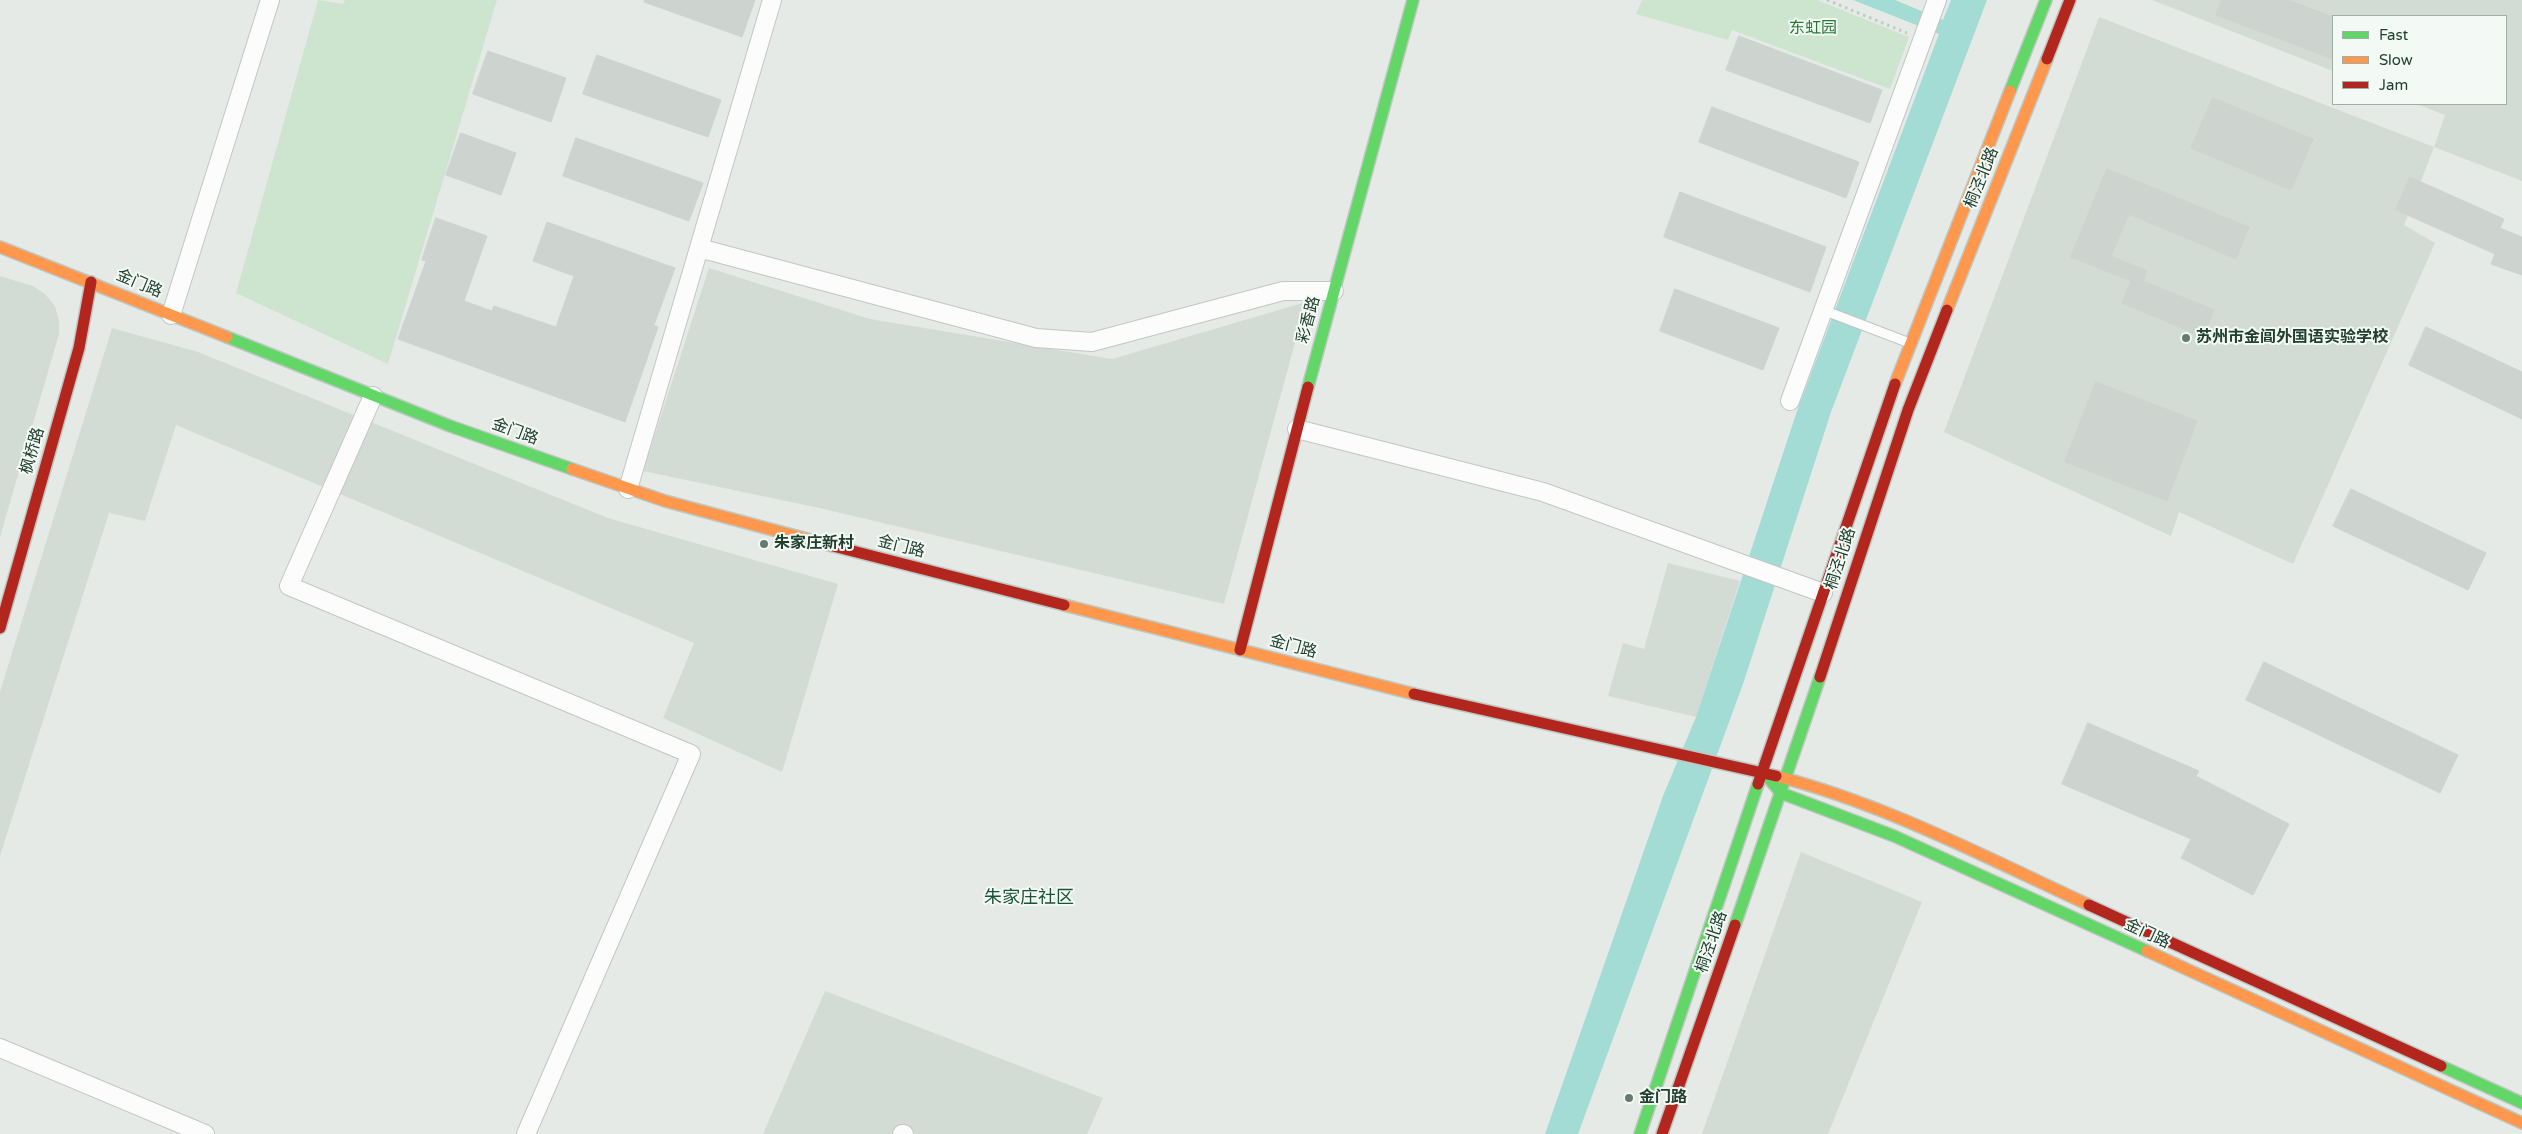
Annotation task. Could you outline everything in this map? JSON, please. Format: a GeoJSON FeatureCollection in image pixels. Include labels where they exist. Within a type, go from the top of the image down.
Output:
{"type":"FeatureCollection","features":[{"type":"Feature","properties":{"kind":"main road","name":"彩香路"},"geometry":{"type":"LineString","coordinates":[[1240,650],[1296,429],[1413,0]]}},
{"type":"Feature","properties":{"kind":"main road","name":"桐泾北路"},"geometry":{"type":"LineString","coordinates":[[1640,1134],[1909,343],[2046,0]]}},
{"type":"Feature","properties":{"kind":"main road","name":"桐泾北路"},"geometry":{"type":"LineString","coordinates":[[1662,1134],[1786,778],[1911,403],[2070,0]]}},
{"type":"Feature","properties":{"kind":"main road","name":"金门路"},"geometry":{"type":"LineString","coordinates":[[0,247],[373,396],[628,489],[804,539],[1392,690],[1764,772],[1828,790],[1902,819],[2522,1103]]}},
{"type":"Feature","properties":{"kind":"main road","name":"枫桥路"},"geometry":{"type":"LineString","coordinates":[[0,628],[79,348],[91,282]]}},
{"type":"Feature","properties":{"kind":"main road"},"geometry":{"type":"LineString","coordinates":[[1764,772],[1780,793]]}},
{"type":"Feature","properties":{"kind":"main road","name":"金门路"},"geometry":{"type":"LineString","coordinates":[[1780,793],[1894,836],[2522,1123]]}},
{"type":"Feature","properties":{"kind":"street"},"geometry":{"type":"LineString","coordinates":[[171,315],[270,0]]}},
{"type":"Feature","properties":{"kind":"street"},"geometry":{"type":"LineString","coordinates":[[628,489],[772,0]]}},
{"type":"Feature","properties":{"kind":"street"},"geometry":{"type":"LineString","coordinates":[[1790,401],[1827,312],[1935,5]]}},
{"type":"Feature","properties":{"kind":"street"},"geometry":{"type":"LineString","coordinates":[[699,248],[1036,338],[1092,342],[1283,291],[1334,291]]}},
{"type":"Feature","properties":{"kind":"street"},"geometry":{"type":"LineString","coordinates":[[373,396],[289,586],[691,754],[526,1134]]}},
{"type":"Feature","properties":{"kind":"street"},"geometry":{"type":"LineString","coordinates":[[1296,429],[1543,492],[1824,594]]}},
{"type":"Feature","properties":{"kind":"street"},"geometry":{"type":"LineString","coordinates":[[0,1048],[205,1134]]}},
{"type":"Feature","properties":{"kind":"lane"},"geometry":{"type":"LineString","coordinates":[[1827,312],[1909,343]]}},
{"type":"Feature","properties":{"kind":"path"},"geometry":{"type":"LineString","coordinates":[[1827,0],[1922,38]]}},
{"type":"Feature","properties":{"kind":"shaded area"},"geometry":{"type":"Polygon","coordinates":[[[2152,0],[2522,0],[2522,181],[2434,147],[2445,115],[2419,105],[2507,105],[2507,15],[2332,15],[2332,71],[2152,0]]]}},
{"type":"Feature","properties":{"kind":"shaded area","name":"苏州市金阊外国语实验学校"},"geometry":{"type":"Polygon","coordinates":[[[2099,17],[2434,147],[2404,225],[2435,243],[2293,564],[2179,512],[2171,536],[1944,432],[2099,17]]]}},
{"type":"Feature","properties":{"kind":"shaded area"},"geometry":{"type":"Polygon","coordinates":[[[709,268],[870,319],[1112,359],[1306,302],[1224,604],[824,509],[643,471],[709,268]]]}},
{"type":"Feature","properties":{"kind":"shaded area"},"geometry":{"type":"Polygon","coordinates":[[[0,276],[33,286],[45,294],[55,306],[59,321],[59,334],[0,537],[0,276]]]}},
{"type":"Feature","properties":{"kind":"shaded area"},"geometry":{"type":"Polygon","coordinates":[[[112,328],[198,352],[608,518],[838,584],[782,772],[663,718],[694,643],[176,425],[145,521],[109,513],[0,856],[0,692],[112,328]]]}},
{"type":"Feature","properties":{"kind":"shaded area"},"geometry":{"type":"Polygon","coordinates":[[[1668,563],[1740,581],[1696,717],[1608,696],[1623,643],[1644,649],[1668,563]]]}},
{"type":"Feature","properties":{"kind":"shaded area"},"geometry":{"type":"Polygon","coordinates":[[[1801,852],[1922,902],[1828,1134],[1702,1134],[1801,852]]]}},
{"type":"Feature","properties":{"kind":"shaded area"},"geometry":{"type":"Polygon","coordinates":[[[825,991],[1103,1098],[1087,1134],[763,1134],[825,991]]]}},
{"type":"Feature","properties":{"kind":"green space"},"geometry":{"type":"Polygon","coordinates":[[[318,0],[343,4],[345,0],[497,0],[388,364],[236,293],[318,0]]]}},
{"type":"Feature","properties":{"kind":"green space","name":"东虹园"},"geometry":{"type":"Polygon","coordinates":[[[1642,0],[1817,0],[1909,37],[1890,89],[1732,30],[1728,40],[1636,14],[1642,0]]]}},
{"type":"Feature","properties":{"kind":"water"},"geometry":{"type":"Polygon","coordinates":[[[1853,0],[1895,0],[1943,20],[1951,0],[1987,0],[1831,412],[1743,684],[1578,1134],[1545,1134],[1663,796],[1696,717],[1797,411],[1939,34],[1853,0]]]}},
{"type":"Feature","properties":{"kind":"building"},"geometry":{"type":"Polygon","coordinates":[[[645,0],[755,0],[742,37],[644,2],[645,0]]]}},
{"type":"Feature","properties":{"kind":"building"},"geometry":{"type":"Polygon","coordinates":[[[2222,0],[2288,0],[2332,17],[2332,59],[2216,15],[2222,0]]]}},
{"type":"Feature","properties":{"kind":"building"},"geometry":{"type":"Polygon","coordinates":[[[1739,36],[1882,90],[1870,123],[1726,70],[1739,36]]]}},
{"type":"Feature","properties":{"kind":"building"},"geometry":{"type":"Polygon","coordinates":[[[488,51],[566,78],[551,122],[473,94],[488,51]]]}},
{"type":"Feature","properties":{"kind":"building"},"geometry":{"type":"Polygon","coordinates":[[[597,55],[721,100],[708,137],[583,94],[597,55]]]}},
{"type":"Feature","properties":{"kind":"building"},"geometry":{"type":"Polygon","coordinates":[[[2213,98],[2313,139],[2291,190],[2191,148],[2213,98]]]}},
{"type":"Feature","properties":{"kind":"building"},"geometry":{"type":"Polygon","coordinates":[[[1712,107],[1859,162],[1846,198],[1699,142],[1712,107]]]}},
{"type":"Feature","properties":{"kind":"building"},"geometry":{"type":"Polygon","coordinates":[[[461,133],[516,153],[501,195],[446,175],[461,133]]]}},
{"type":"Feature","properties":{"kind":"building"},"geometry":{"type":"Polygon","coordinates":[[[576,138],[703,183],[689,221],[563,176],[576,138]]]}},
{"type":"Feature","properties":{"kind":"building"},"geometry":{"type":"Polygon","coordinates":[[[2107,169],[2249,227],[2236,259],[2129,214],[2111,256],[2147,271],[2143,281],[2214,310],[2203,337],[2122,303],[2131,281],[2071,257],[2107,169]]]}},
{"type":"Feature","properties":{"kind":"building"},"geometry":{"type":"Polygon","coordinates":[[[2410,177],[2504,219],[2500,228],[2522,237],[2522,275],[2491,264],[2495,254],[2396,210],[2410,177]]]}},
{"type":"Feature","properties":{"kind":"building"},"geometry":{"type":"Polygon","coordinates":[[[1680,192],[1826,247],[1810,292],[1664,237],[1680,192]]]}},
{"type":"Feature","properties":{"kind":"building"},"geometry":{"type":"Polygon","coordinates":[[[436,218],[487,236],[464,301],[492,311],[494,306],[556,327],[574,276],[533,261],[547,222],[675,268],[654,325],[658,327],[625,422],[398,339],[426,261],[422,260],[436,218]]]}},
{"type":"Feature","properties":{"kind":"building"},"geometry":{"type":"Polygon","coordinates":[[[1675,289],[1779,328],[1763,370],[1660,331],[1675,289]]]}},
{"type":"Feature","properties":{"kind":"building"},"geometry":{"type":"Polygon","coordinates":[[[2426,327],[2522,372],[2522,419],[2409,365],[2426,327]]]}},
{"type":"Feature","properties":{"kind":"building"},"geometry":{"type":"Polygon","coordinates":[[[2096,382],[2197,421],[2167,501],[2065,462],[2096,382]]]}},
{"type":"Feature","properties":{"kind":"building"},"geometry":{"type":"Polygon","coordinates":[[[2351,489],[2486,553],[2468,590],[2333,526],[2351,489]]]}},
{"type":"Feature","properties":{"kind":"building"},"geometry":{"type":"Polygon","coordinates":[[[2264,662],[2458,755],[2440,793],[2246,700],[2264,662]]]}},
{"type":"Feature","properties":{"kind":"building"},"geometry":{"type":"Polygon","coordinates":[[[2088,723],[2199,771],[2196,776],[2289,824],[2253,895],[2181,858],[2191,839],[2062,784],[2088,723]]]}},
{"type":"Feature","properties":{"kind":"traffic: fast"},"geometry":{"type":"LineString","coordinates":[[1308,387],[1413,0]]}},
{"type":"Feature","properties":{"kind":"traffic: fast"},"geometry":{"type":"LineString","coordinates":[[2010,91],[2046,0]]}},
{"type":"Feature","properties":{"kind":"traffic: fast"},"geometry":{"type":"LineString","coordinates":[[227,337],[450,426],[572,469]]}},
{"type":"Feature","properties":{"kind":"traffic: fast"},"geometry":{"type":"LineString","coordinates":[[1735,925],[1820,677]]}},
{"type":"Feature","properties":{"kind":"traffic: fast"},"geometry":{"type":"LineString","coordinates":[[1770,780],[1781,793],[1894,836],[2147,951]]}},
{"type":"Feature","properties":{"kind":"traffic: fast"},"geometry":{"type":"LineString","coordinates":[[1640,1134],[1758,784]]}},
{"type":"Feature","properties":{"kind":"traffic: fast"},"geometry":{"type":"LineString","coordinates":[[2441,1066],[2522,1103]]}},
{"type":"Feature","properties":{"kind":"traffic: slow"},"geometry":{"type":"LineString","coordinates":[[1947,310],[2047,59]]}},
{"type":"Feature","properties":{"kind":"traffic: slow"},"geometry":{"type":"LineString","coordinates":[[1895,384],[2010,91]]}},
{"type":"Feature","properties":{"kind":"traffic: slow"},"geometry":{"type":"LineString","coordinates":[[0,247],[227,337]]}},
{"type":"Feature","properties":{"kind":"traffic: slow"},"geometry":{"type":"LineString","coordinates":[[572,469],[665,501],[833,546]]}},
{"type":"Feature","properties":{"kind":"traffic: slow"},"geometry":{"type":"LineString","coordinates":[[1064,605],[1414,694]]}},
{"type":"Feature","properties":{"kind":"traffic: slow"},"geometry":{"type":"LineString","coordinates":[[1776,776],[1857,801],[1935,833],[2089,905]]}},
{"type":"Feature","properties":{"kind":"traffic: slow"},"geometry":{"type":"LineString","coordinates":[[2147,951],[2522,1123]]}},
{"type":"Feature","properties":{"kind":"traffic: jam"},"geometry":{"type":"LineString","coordinates":[[2047,59],[2070,0]]}},
{"type":"Feature","properties":{"kind":"traffic: jam"},"geometry":{"type":"LineString","coordinates":[[0,628],[79,348],[91,282]]}},
{"type":"Feature","properties":{"kind":"traffic: jam"},"geometry":{"type":"LineString","coordinates":[[1820,677],[1908,410],[1947,310]]}},
{"type":"Feature","properties":{"kind":"traffic: jam"},"geometry":{"type":"LineString","coordinates":[[1758,784],[1895,384]]}},
{"type":"Feature","properties":{"kind":"traffic: jam"},"geometry":{"type":"LineString","coordinates":[[1240,650],[1308,387]]}},
{"type":"Feature","properties":{"kind":"traffic: jam"},"geometry":{"type":"LineString","coordinates":[[833,546],[1064,605]]}},
{"type":"Feature","properties":{"kind":"traffic: jam"},"geometry":{"type":"LineString","coordinates":[[1414,694],[1776,776]]}},
{"type":"Feature","properties":{"kind":"traffic: jam"},"geometry":{"type":"LineString","coordinates":[[2089,905],[2441,1066]]}},
{"type":"Feature","properties":{"kind":"traffic: jam"},"geometry":{"type":"LineString","coordinates":[[1662,1134],[1735,925]]}},
{"type":"Feature","properties":{"kind":"place","name":"苏州市金阊外国语实验学校"},"geometry":{"type":"Point","coordinates":[2186,338]}},
{"type":"Feature","properties":{"kind":"place","name":"朱家庄新村"},"geometry":{"type":"Point","coordinates":[764,544]}},
{"type":"Feature","properties":{"kind":"place","name":"金门路"},"geometry":{"type":"Point","coordinates":[1629,1098]}},
{"type":"Feature","properties":{"kind":"district","name":"朱家庄社区"},"geometry":{"type":"Point","coordinates":[1029,898]}}]}
